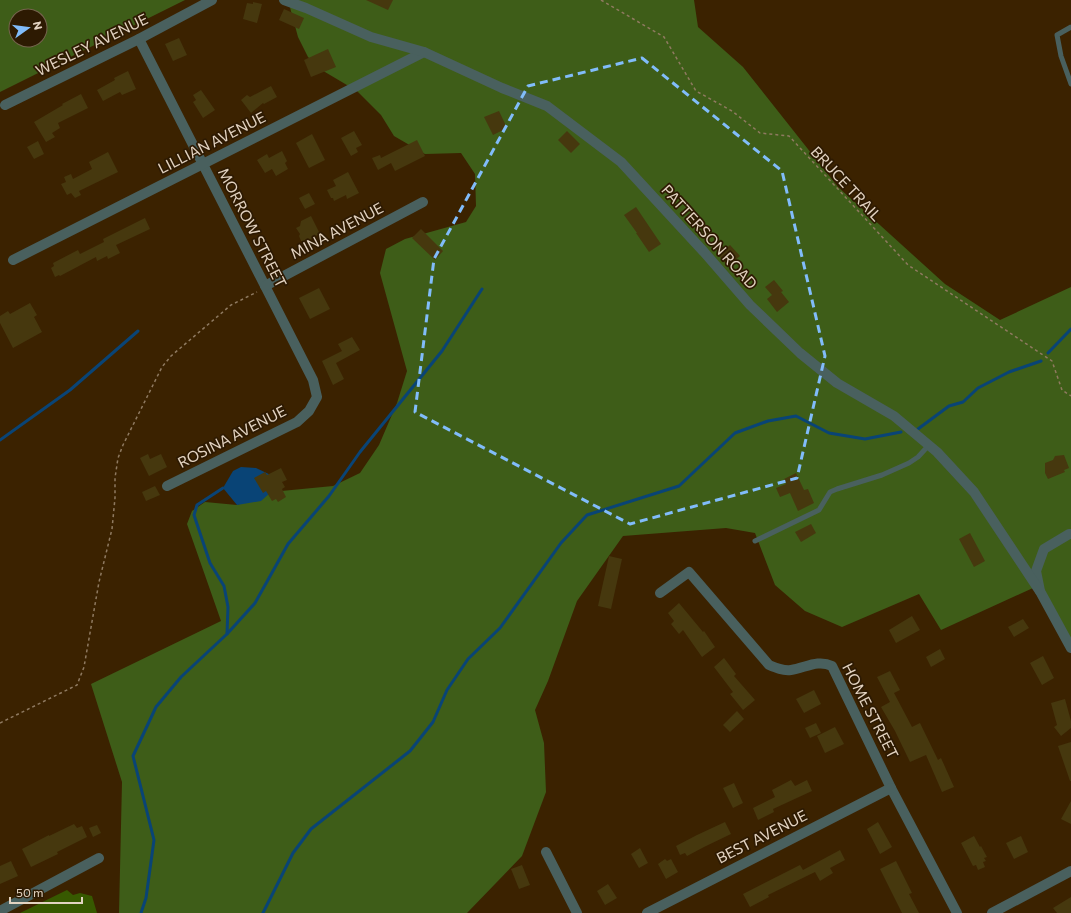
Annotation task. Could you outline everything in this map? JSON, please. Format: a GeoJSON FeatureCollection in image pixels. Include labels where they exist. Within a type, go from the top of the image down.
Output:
{"type":"FeatureCollection","features":[{"type":"Feature","properties":{"kind":"street","name":"WESLEY AVENUE"},"geometry":{"type":"LineString","coordinates":[[5,105],[139,39],[212,0]]}},
{"type":"Feature","properties":{"kind":"street","name":"PATTERSON ROAD"},"geometry":{"type":"LineString","coordinates":[[284,0],[306,8],[371,37],[424,52],[502,88],[547,106],[621,162],[704,252],[750,305],[800,353],[837,383],[894,416],[937,452],[974,492],[1041,593]]}},
{"type":"Feature","properties":{"kind":"street","name":"MORROW STREET"},"geometry":{"type":"LineString","coordinates":[[139,39],[313,380],[317,396],[309,410]]}},
{"type":"Feature","properties":{"kind":"street","name":"LILLIAN AVENUE"},"geometry":{"type":"LineString","coordinates":[[13,260],[424,52]]}},
{"type":"Feature","properties":{"kind":"street","name":"MINA AVENUE"},"geometry":{"type":"LineString","coordinates":[[265,286],[423,202]]}},
{"type":"Feature","properties":{"kind":"street","name":"ROSINA AVENUE"},"geometry":{"type":"LineString","coordinates":[[167,486],[297,422],[309,410]]}},
{"type":"Feature","properties":{"kind":"street"},"geometry":{"type":"LineString","coordinates":[[1071,534],[1044,549],[1036,571],[1041,593],[1071,648]]}},
{"type":"Feature","properties":{"kind":"street","name":"HOME STREET"},"geometry":{"type":"LineString","coordinates":[[660,593],[689,572],[769,665],[778,669],[790,670],[817,663],[826,663],[832,666],[892,788],[957,913]]}},
{"type":"Feature","properties":{"kind":"street","name":"BEST AVENUE"},"geometry":{"type":"LineString","coordinates":[[647,913],[892,788]]}},
{"type":"Feature","properties":{"kind":"street"},"geometry":{"type":"LineString","coordinates":[[546,852],[577,913]]}},
{"type":"Feature","properties":{"kind":"street"},"geometry":{"type":"LineString","coordinates":[[0,911],[99,858]]}},
{"type":"Feature","properties":{"kind":"street"},"geometry":{"type":"LineString","coordinates":[[992,913],[1071,871]]}},
{"type":"Feature","properties":{"kind":"lane"},"geometry":{"type":"LineString","coordinates":[[1071,27],[1057,35],[1061,56],[1071,84]]}},
{"type":"Feature","properties":{"kind":"lane"},"geometry":{"type":"LineString","coordinates":[[755,541],[819,510],[830,492],[882,475],[909,463],[918,457],[929,445]]}},
{"type":"Feature","properties":{"kind":"path","name":"BRUCE TRAIL"},"geometry":{"type":"LineString","coordinates":[[601,0],[664,38],[696,91],[732,111],[760,133],[789,136],[908,265],[1052,361],[1062,390],[1071,396]]}},
{"type":"Feature","properties":{"kind":"path"},"geometry":{"type":"LineString","coordinates":[[0,723],[77,685],[84,667],[99,582],[112,530],[115,478],[118,458],[123,445],[162,367],[171,356],[231,305],[265,286]]}},
{"type":"Feature","properties":{"kind":"highlighted area"},"geometry":{"type":"Polygon","coordinates":[[[642,58],[782,171],[825,356],[797,478],[630,524],[415,412],[434,259],[528,86],[642,58]]]}},
{"type":"Feature","properties":{"kind":"green space"},"geometry":{"type":"Polygon","coordinates":[[[0,0],[185,0],[0,92],[0,0]]]}},
{"type":"Feature","properties":{"kind":"green space"},"geometry":{"type":"Polygon","coordinates":[[[288,0],[694,0],[698,27],[743,67],[838,187],[945,284],[1000,320],[1071,287],[1071,644],[1033,588],[941,630],[919,594],[842,627],[805,611],[775,585],[755,533],[726,528],[623,536],[577,601],[548,681],[535,710],[544,743],[546,792],[522,856],[467,913],[119,913],[122,782],[91,684],[221,621],[187,524],[192,511],[205,502],[237,505],[271,492],[333,486],[360,473],[379,445],[397,403],[407,371],[380,273],[386,249],[405,239],[466,222],[476,206],[475,174],[461,153],[425,154],[394,136],[381,115],[357,91],[325,72],[308,57],[298,37],[288,0]]]}},
{"type":"Feature","properties":{"kind":"green space"},"geometry":{"type":"Polygon","coordinates":[[[67,890],[73,895],[80,893],[92,896],[97,913],[20,913],[67,890]]]}},
{"type":"Feature","properties":{"kind":"water"},"geometry":{"type":"Polygon","coordinates":[[[241,467],[256,468],[275,477],[271,492],[261,501],[237,505],[223,488],[233,471],[241,467]]]}},
{"type":"Feature","properties":{"kind":"building"},"geometry":{"type":"Polygon","coordinates":[[[366,0],[393,0],[388,10],[366,0]]]}},
{"type":"Feature","properties":{"kind":"building"},"geometry":{"type":"Polygon","coordinates":[[[253,2],[262,4],[257,23],[243,19],[247,3],[253,4],[253,2]]]}},
{"type":"Feature","properties":{"kind":"building"},"geometry":{"type":"Polygon","coordinates":[[[284,9],[304,18],[299,29],[279,20],[284,9]]]}},
{"type":"Feature","properties":{"kind":"building"},"geometry":{"type":"Polygon","coordinates":[[[179,38],[187,55],[173,61],[165,44],[179,38]]]}},
{"type":"Feature","properties":{"kind":"building"},"geometry":{"type":"Polygon","coordinates":[[[328,49],[336,67],[311,77],[304,60],[328,49]]]}},
{"type":"Feature","properties":{"kind":"building"},"geometry":{"type":"Polygon","coordinates":[[[128,71],[136,89],[122,95],[120,92],[103,101],[97,90],[115,80],[114,78],[128,71]]]}},
{"type":"Feature","properties":{"kind":"building"},"geometry":{"type":"Polygon","coordinates":[[[271,86],[277,97],[264,104],[263,103],[251,113],[241,100],[247,95],[250,97],[271,86]]]}},
{"type":"Feature","properties":{"kind":"building"},"geometry":{"type":"Polygon","coordinates":[[[201,90],[215,110],[203,118],[193,102],[196,100],[193,95],[201,90]]]}},
{"type":"Feature","properties":{"kind":"building"},"geometry":{"type":"Polygon","coordinates":[[[81,94],[88,108],[58,123],[60,128],[52,133],[55,137],[46,142],[34,122],[81,94]]]}},
{"type":"Feature","properties":{"kind":"building"},"geometry":{"type":"Polygon","coordinates":[[[499,111],[507,128],[493,135],[484,117],[499,111]]]}},
{"type":"Feature","properties":{"kind":"building"},"geometry":{"type":"Polygon","coordinates":[[[354,131],[362,145],[356,148],[358,152],[351,156],[341,138],[354,131]]]}},
{"type":"Feature","properties":{"kind":"building"},"geometry":{"type":"Polygon","coordinates":[[[567,131],[580,144],[571,153],[558,140],[567,131]]]}},
{"type":"Feature","properties":{"kind":"building"},"geometry":{"type":"Polygon","coordinates":[[[312,134],[325,160],[309,168],[296,143],[312,134]]]}},
{"type":"Feature","properties":{"kind":"building"},"geometry":{"type":"Polygon","coordinates":[[[417,140],[425,156],[395,171],[391,163],[378,170],[372,158],[380,155],[381,158],[417,140]]]}},
{"type":"Feature","properties":{"kind":"building"},"geometry":{"type":"Polygon","coordinates":[[[38,141],[44,154],[34,159],[27,147],[38,141]]]}},
{"type":"Feature","properties":{"kind":"building"},"geometry":{"type":"Polygon","coordinates":[[[282,151],[287,161],[285,163],[288,169],[276,176],[272,169],[265,173],[257,160],[267,154],[269,158],[282,151]]]}},
{"type":"Feature","properties":{"kind":"building"},"geometry":{"type":"Polygon","coordinates":[[[108,152],[118,172],[79,191],[81,195],[75,198],[71,193],[67,195],[61,184],[66,182],[64,177],[71,174],[73,179],[92,169],[89,162],[108,152]]]}},
{"type":"Feature","properties":{"kind":"building"},"geometry":{"type":"Polygon","coordinates":[[[348,172],[359,193],[347,199],[346,195],[334,201],[327,190],[336,186],[333,180],[348,172]]]}},
{"type":"Feature","properties":{"kind":"building"},"geometry":{"type":"Polygon","coordinates":[[[309,193],[315,204],[305,209],[299,198],[309,193]]]}},
{"type":"Feature","properties":{"kind":"building"},"geometry":{"type":"Polygon","coordinates":[[[636,207],[661,244],[649,252],[624,215],[636,207]]]}},
{"type":"Feature","properties":{"kind":"building"},"geometry":{"type":"Polygon","coordinates":[[[311,216],[320,234],[306,242],[301,241],[299,236],[300,234],[296,228],[300,226],[301,221],[311,216]]]}},
{"type":"Feature","properties":{"kind":"building"},"geometry":{"type":"Polygon","coordinates":[[[145,218],[150,229],[116,245],[120,253],[108,259],[107,256],[97,261],[96,257],[60,276],[55,277],[51,268],[54,266],[53,263],[78,250],[80,254],[104,242],[103,239],[145,218]]]}},
{"type":"Feature","properties":{"kind":"building"},"geometry":{"type":"Polygon","coordinates":[[[421,229],[443,251],[435,260],[412,238],[421,229]]]}},
{"type":"Feature","properties":{"kind":"building"},"geometry":{"type":"Polygon","coordinates":[[[730,245],[740,256],[728,266],[718,255],[730,245]]]}},
{"type":"Feature","properties":{"kind":"building"},"geometry":{"type":"Polygon","coordinates":[[[774,280],[783,291],[781,292],[789,302],[777,312],[767,299],[772,295],[765,287],[774,280]]]}},
{"type":"Feature","properties":{"kind":"building"},"geometry":{"type":"Polygon","coordinates":[[[319,288],[330,309],[310,319],[299,298],[319,288]]]}},
{"type":"Feature","properties":{"kind":"building"},"geometry":{"type":"Polygon","coordinates":[[[30,303],[37,315],[34,317],[42,332],[13,348],[0,323],[0,316],[8,311],[10,314],[30,303]]]}},
{"type":"Feature","properties":{"kind":"building"},"geometry":{"type":"Polygon","coordinates":[[[352,337],[360,350],[336,363],[344,379],[333,385],[322,361],[342,351],[338,344],[352,337]]]}},
{"type":"Feature","properties":{"kind":"building"},"geometry":{"type":"Polygon","coordinates":[[[148,454],[150,459],[161,454],[167,467],[149,476],[140,458],[148,454]]]}},
{"type":"Feature","properties":{"kind":"building"},"geometry":{"type":"Polygon","coordinates":[[[1064,455],[1069,468],[1064,470],[1065,472],[1048,479],[1045,473],[1045,463],[1053,460],[1055,456],[1064,455]]]}},
{"type":"Feature","properties":{"kind":"building"},"geometry":{"type":"Polygon","coordinates":[[[281,468],[287,480],[282,482],[285,487],[282,489],[286,497],[278,502],[276,499],[272,501],[266,491],[263,493],[254,478],[265,472],[267,475],[281,468]]]}},
{"type":"Feature","properties":{"kind":"building"},"geometry":{"type":"Polygon","coordinates":[[[796,473],[804,490],[808,489],[814,503],[798,511],[790,493],[780,497],[776,488],[786,484],[784,479],[796,473]]]}},
{"type":"Feature","properties":{"kind":"building"},"geometry":{"type":"Polygon","coordinates":[[[155,486],[160,495],[146,501],[142,492],[155,486]]]}},
{"type":"Feature","properties":{"kind":"building"},"geometry":{"type":"Polygon","coordinates":[[[811,524],[816,533],[801,542],[795,532],[811,524]]]}},
{"type":"Feature","properties":{"kind":"building"},"geometry":{"type":"Polygon","coordinates":[[[970,533],[985,561],[974,567],[959,539],[970,533]]]}},
{"type":"Feature","properties":{"kind":"building"},"geometry":{"type":"Polygon","coordinates":[[[609,556],[622,559],[611,609],[598,606],[609,556]]]}},
{"type":"Feature","properties":{"kind":"building"},"geometry":{"type":"Polygon","coordinates":[[[679,603],[703,632],[704,631],[715,647],[702,657],[683,630],[679,634],[671,624],[674,621],[668,613],[679,603]]]}},
{"type":"Feature","properties":{"kind":"building"},"geometry":{"type":"Polygon","coordinates":[[[912,616],[920,630],[896,643],[889,630],[912,616]]]}},
{"type":"Feature","properties":{"kind":"building"},"geometry":{"type":"Polygon","coordinates":[[[1023,619],[1029,628],[1014,637],[1008,627],[1023,619]]]}},
{"type":"Feature","properties":{"kind":"building"},"geometry":{"type":"Polygon","coordinates":[[[940,649],[945,659],[931,667],[926,657],[940,649]]]}},
{"type":"Feature","properties":{"kind":"building"},"geometry":{"type":"Polygon","coordinates":[[[1043,656],[1054,678],[1042,685],[1030,663],[1043,656]]]}},
{"type":"Feature","properties":{"kind":"building"},"geometry":{"type":"Polygon","coordinates":[[[724,658],[736,674],[734,676],[755,700],[743,710],[730,694],[733,692],[714,667],[724,658]]]}},
{"type":"Feature","properties":{"kind":"building"},"geometry":{"type":"Polygon","coordinates":[[[890,671],[900,690],[894,693],[912,727],[920,723],[938,760],[941,758],[954,787],[942,792],[926,755],[910,762],[881,707],[890,702],[877,677],[890,671]]]}},
{"type":"Feature","properties":{"kind":"building"},"geometry":{"type":"Polygon","coordinates":[[[814,690],[821,704],[804,713],[796,699],[814,690]]]}},
{"type":"Feature","properties":{"kind":"building"},"geometry":{"type":"Polygon","coordinates":[[[1065,699],[1071,721],[1071,728],[1061,736],[1054,727],[1057,725],[1051,703],[1065,699]]]}},
{"type":"Feature","properties":{"kind":"building"},"geometry":{"type":"Polygon","coordinates":[[[737,711],[744,719],[730,732],[723,725],[737,711]]]}},
{"type":"Feature","properties":{"kind":"building"},"geometry":{"type":"Polygon","coordinates":[[[816,723],[821,733],[810,738],[805,728],[816,723]]]}},
{"type":"Feature","properties":{"kind":"building"},"geometry":{"type":"Polygon","coordinates":[[[835,727],[844,744],[825,753],[817,736],[835,727]]]}},
{"type":"Feature","properties":{"kind":"building"},"geometry":{"type":"Polygon","coordinates":[[[1071,742],[1071,781],[1070,781],[1058,746],[1071,742]]]}},
{"type":"Feature","properties":{"kind":"building"},"geometry":{"type":"Polygon","coordinates":[[[791,780],[795,786],[807,780],[812,791],[773,809],[774,812],[758,820],[753,808],[775,797],[772,790],[791,780]]]}},
{"type":"Feature","properties":{"kind":"building"},"geometry":{"type":"Polygon","coordinates":[[[734,783],[743,803],[733,808],[723,788],[734,783]]]}},
{"type":"Feature","properties":{"kind":"building"},"geometry":{"type":"Polygon","coordinates":[[[1071,801],[1071,824],[1061,819],[1071,801]]]}},
{"type":"Feature","properties":{"kind":"building"},"geometry":{"type":"Polygon","coordinates":[[[725,822],[731,834],[687,856],[685,853],[680,855],[676,846],[725,822]]]}},
{"type":"Feature","properties":{"kind":"building"},"geometry":{"type":"Polygon","coordinates":[[[878,822],[892,847],[880,854],[867,829],[878,822]]]}},
{"type":"Feature","properties":{"kind":"building"},"geometry":{"type":"Polygon","coordinates":[[[74,824],[77,828],[82,826],[87,837],[57,852],[58,854],[31,867],[22,849],[74,824]]]}},
{"type":"Feature","properties":{"kind":"building"},"geometry":{"type":"Polygon","coordinates":[[[97,825],[101,833],[93,837],[89,828],[97,825]]]}},
{"type":"Feature","properties":{"kind":"building"},"geometry":{"type":"Polygon","coordinates":[[[974,836],[987,857],[984,858],[986,861],[983,862],[985,867],[978,870],[976,865],[973,866],[961,843],[974,836]]]}},
{"type":"Feature","properties":{"kind":"building"},"geometry":{"type":"Polygon","coordinates":[[[1021,836],[1028,852],[1014,859],[1006,843],[1021,836]]]}},
{"type":"Feature","properties":{"kind":"building"},"geometry":{"type":"Polygon","coordinates":[[[640,848],[648,863],[639,868],[631,854],[640,848]]]}},
{"type":"Feature","properties":{"kind":"building"},"geometry":{"type":"Polygon","coordinates":[[[840,850],[845,860],[830,868],[833,873],[820,881],[815,872],[768,895],[769,897],[750,907],[743,894],[800,865],[803,870],[840,850]]]}},
{"type":"Feature","properties":{"kind":"building"},"geometry":{"type":"Polygon","coordinates":[[[665,859],[667,861],[671,859],[678,872],[666,879],[658,864],[665,859]]]}},
{"type":"Feature","properties":{"kind":"building"},"geometry":{"type":"Polygon","coordinates":[[[11,861],[18,876],[0,884],[0,866],[11,861]]]}},
{"type":"Feature","properties":{"kind":"building"},"geometry":{"type":"Polygon","coordinates":[[[896,861],[912,893],[909,894],[919,913],[902,913],[880,869],[896,861]]]}},
{"type":"Feature","properties":{"kind":"building"},"geometry":{"type":"Polygon","coordinates":[[[522,865],[530,885],[519,889],[511,869],[522,865]]]}},
{"type":"Feature","properties":{"kind":"building"},"geometry":{"type":"Polygon","coordinates":[[[608,884],[617,898],[605,905],[597,891],[608,884]]]}},
{"type":"Feature","properties":{"kind":"building"},"geometry":{"type":"Polygon","coordinates":[[[1071,897],[1071,913],[1057,913],[1053,908],[1071,897]]]}},
{"type":"Feature","properties":{"kind":"waterway"},"geometry":{"type":"LineString","coordinates":[[141,913],[146,898],[154,840],[133,756],[156,707],[181,677],[227,634],[255,603],[288,544],[329,496],[360,452],[442,351],[482,289]]}},
{"type":"Feature","properties":{"kind":"waterway"},"geometry":{"type":"LineString","coordinates":[[1048,353],[1071,329]]}},
{"type":"Feature","properties":{"kind":"waterway"},"geometry":{"type":"LineString","coordinates":[[0,440],[70,390],[138,331]]}},
{"type":"Feature","properties":{"kind":"waterway"},"geometry":{"type":"LineString","coordinates":[[918,429],[949,406],[963,402],[978,388],[1009,372],[1041,361]]}},
{"type":"Feature","properties":{"kind":"waterway"},"geometry":{"type":"LineString","coordinates":[[263,913],[293,853],[311,829],[410,751],[433,722],[447,690],[468,659],[500,628],[561,543],[587,515],[679,486],[735,433],[768,421],[796,416],[829,433],[865,439],[901,432]]}},
{"type":"Feature","properties":{"kind":"waterway"},"geometry":{"type":"LineString","coordinates":[[223,488],[197,505],[194,515],[210,563],[224,586],[228,607],[227,634]]}}]}
